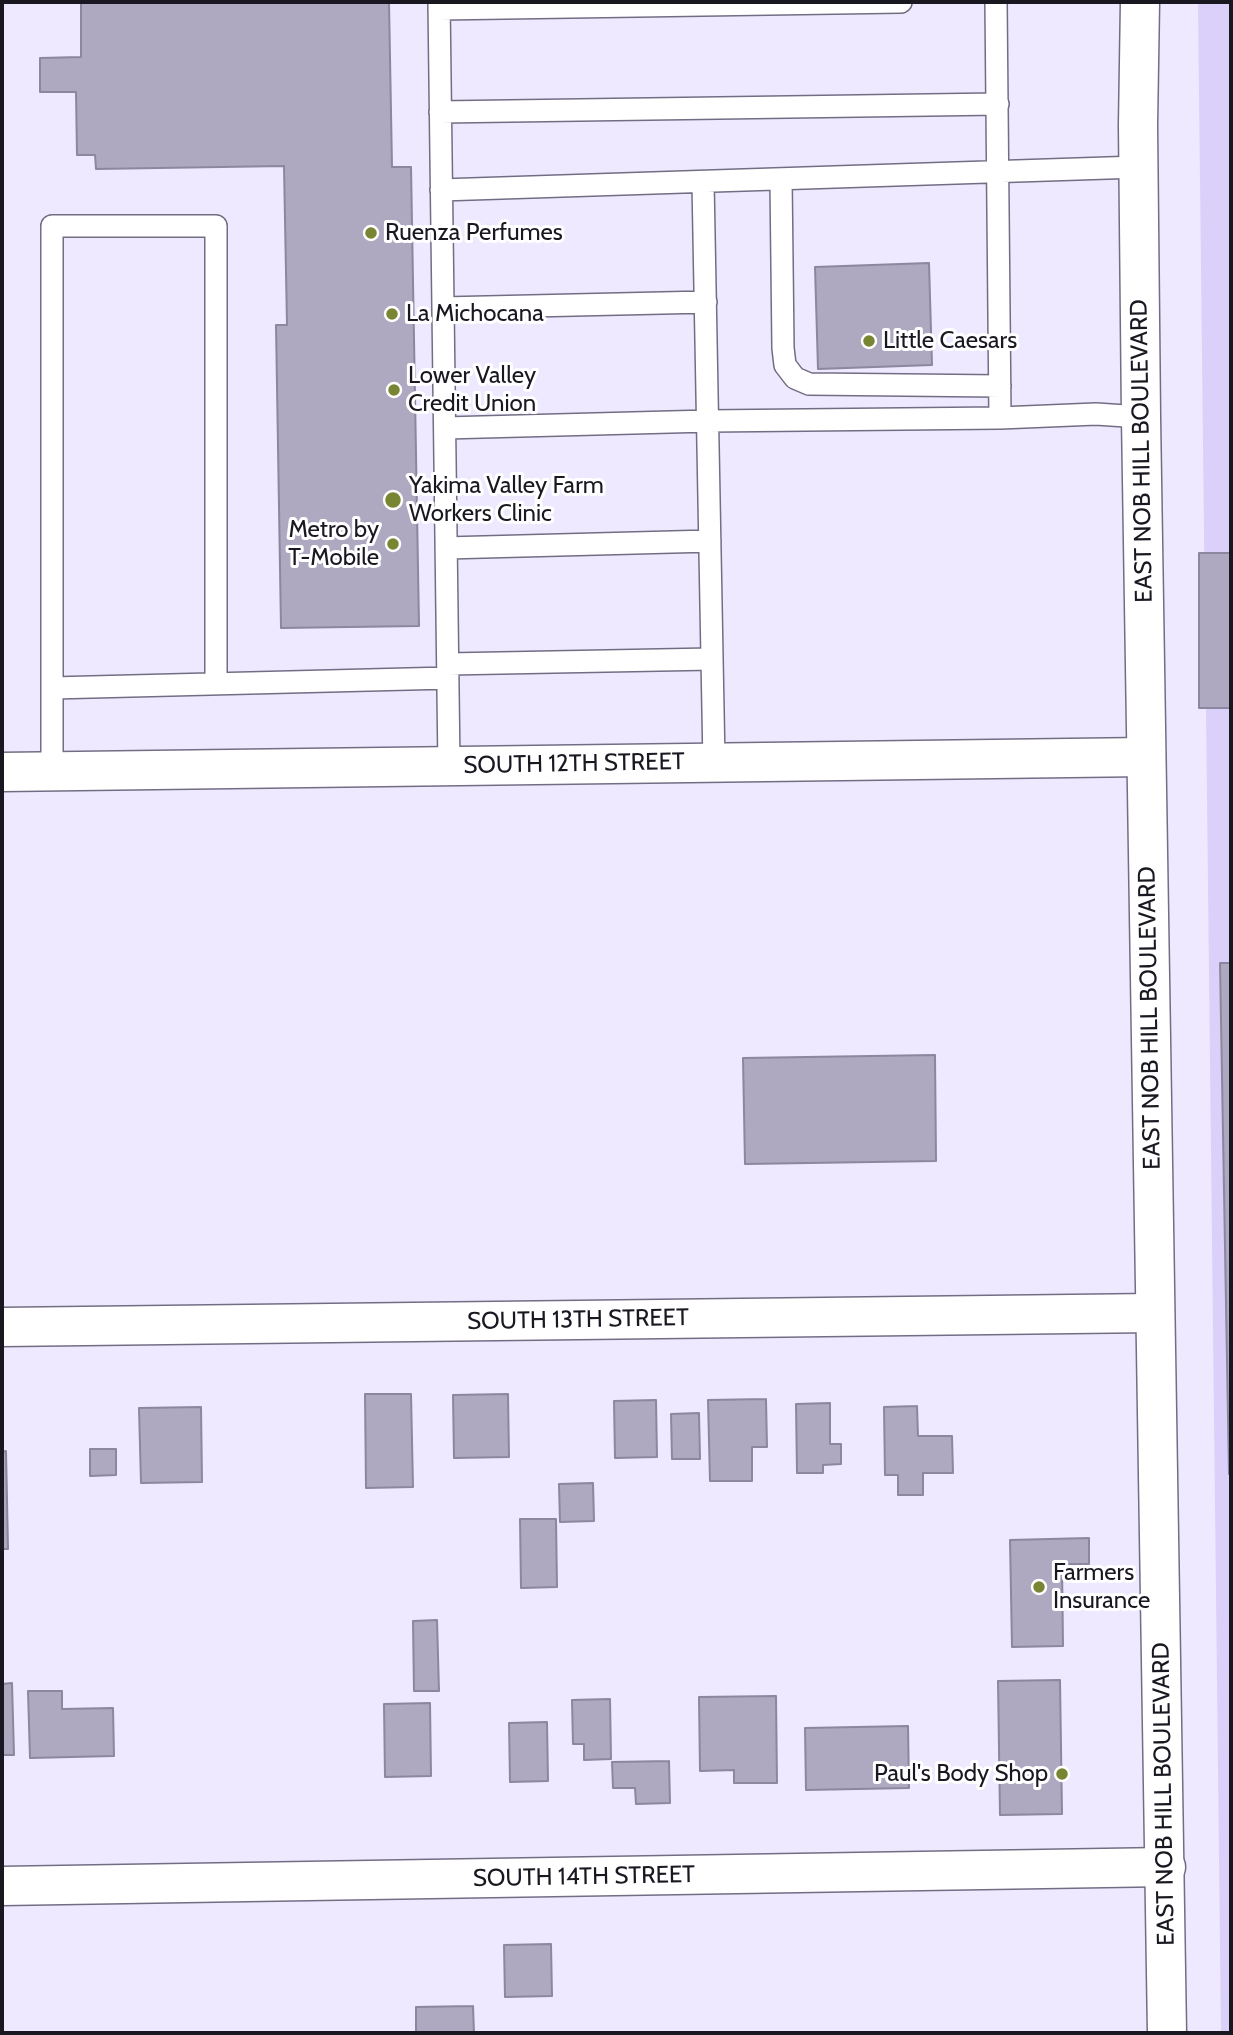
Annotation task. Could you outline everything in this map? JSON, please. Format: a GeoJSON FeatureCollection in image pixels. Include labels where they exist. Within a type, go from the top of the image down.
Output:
{"type":"FeatureCollection","features":[{"type":"Feature","properties":{"kind":"street","name":"EAST NOB HILL BOULEVARD"},"geometry":{"type":"LineString","coordinates":[[1140,2],[1138,167],[1141,417],[1167,2033]]}},
{"type":"Feature","properties":{"kind":"street","name":"SOUTH 12TH STREET"},"geometry":{"type":"LineString","coordinates":[[2,772],[1146,757]]}},
{"type":"Feature","properties":{"kind":"street","name":"SOUTH 13TH STREET"},"geometry":{"type":"LineString","coordinates":[[2,1327],[1154,1313]]}},
{"type":"Feature","properties":{"kind":"street","name":"SOUTH 14TH STREET"},"geometry":{"type":"LineString","coordinates":[[2,1886],[1166,1867]]}},
{"type":"Feature","properties":{"kind":"lane"},"geometry":{"type":"LineString","coordinates":[[449,766],[439,5],[901,2]]}},
{"type":"Feature","properties":{"kind":"lane"},"geometry":{"type":"LineString","coordinates":[[996,2],[1000,418]]}},
{"type":"Feature","properties":{"kind":"lane"},"geometry":{"type":"LineString","coordinates":[[440,112],[998,104]]}},
{"type":"Feature","properties":{"kind":"lane"},"geometry":{"type":"LineString","coordinates":[[441,190],[1138,167]]}},
{"type":"Feature","properties":{"kind":"lane"},"geometry":{"type":"LineString","coordinates":[[781,179],[783,348],[785,365],[794,378],[809,384],[1000,386]]}},
{"type":"Feature","properties":{"kind":"lane"},"geometry":{"type":"LineString","coordinates":[[704,182],[714,763]]}},
{"type":"Feature","properties":{"kind":"lane"},"geometry":{"type":"LineString","coordinates":[[52,771],[52,226],[216,226],[216,684]]}},
{"type":"Feature","properties":{"kind":"lane"},"geometry":{"type":"LineString","coordinates":[[443,308],[706,302]]}},
{"type":"Feature","properties":{"kind":"lane"},"geometry":{"type":"LineString","coordinates":[[445,428],[1096,414],[1141,417]]}},
{"type":"Feature","properties":{"kind":"lane"},"geometry":{"type":"LineString","coordinates":[[446,548],[710,541]]}},
{"type":"Feature","properties":{"kind":"lane"},"geometry":{"type":"LineString","coordinates":[[52,688],[216,684],[712,659]]}},
{"type":"Feature","properties":{"kind":"shaded area"},"geometry":{"type":"Polygon","coordinates":[[[1198,2],[1231,2],[1231,2033],[1221,2033],[1198,2]]]}},
{"type":"Feature","properties":{"kind":"building"},"geometry":{"type":"Polygon","coordinates":[[[81,2],[389,2],[392,167],[411,167],[419,626],[281,628],[276,325],[287,325],[284,166],[96,169],[95,155],[77,155],[76,92],[40,92],[40,58],[81,57],[81,2]]]}},
{"type":"Feature","properties":{"kind":"building"},"geometry":{"type":"Polygon","coordinates":[[[929,263],[932,365],[818,369],[815,267],[929,263]]]}},
{"type":"Feature","properties":{"kind":"building"},"geometry":{"type":"Polygon","coordinates":[[[1199,553],[1231,553],[1231,708],[1199,708],[1199,553]]]}},
{"type":"Feature","properties":{"kind":"building"},"geometry":{"type":"Polygon","coordinates":[[[1220,963],[1231,963],[1231,1474],[1229,1474],[1220,963]]]}},
{"type":"Feature","properties":{"kind":"building"},"geometry":{"type":"Polygon","coordinates":[[[935,1055],[936,1161],[745,1164],[743,1058],[935,1055]]]}},
{"type":"Feature","properties":{"kind":"building"},"geometry":{"type":"Polygon","coordinates":[[[365,1394],[411,1394],[413,1487],[366,1488],[365,1394]]]}},
{"type":"Feature","properties":{"kind":"building"},"geometry":{"type":"Polygon","coordinates":[[[508,1394],[509,1457],[454,1458],[453,1395],[508,1394]]]}},
{"type":"Feature","properties":{"kind":"building"},"geometry":{"type":"Polygon","coordinates":[[[766,1399],[767,1447],[752,1447],[752,1481],[710,1481],[708,1400],[766,1399]]]}},
{"type":"Feature","properties":{"kind":"building"},"geometry":{"type":"Polygon","coordinates":[[[656,1400],[657,1457],[615,1458],[614,1401],[656,1400]]]}},
{"type":"Feature","properties":{"kind":"building"},"geometry":{"type":"Polygon","coordinates":[[[830,1403],[830,1444],[841,1444],[841,1464],[823,1465],[823,1473],[797,1473],[796,1404],[830,1403]]]}},
{"type":"Feature","properties":{"kind":"building"},"geometry":{"type":"Polygon","coordinates":[[[917,1406],[918,1436],[952,1436],[953,1473],[923,1473],[923,1495],[898,1495],[898,1475],[885,1475],[884,1407],[917,1406]]]}},
{"type":"Feature","properties":{"kind":"building"},"geometry":{"type":"Polygon","coordinates":[[[201,1407],[202,1482],[141,1483],[139,1408],[201,1407]]]}},
{"type":"Feature","properties":{"kind":"building"},"geometry":{"type":"Polygon","coordinates":[[[699,1413],[700,1459],[672,1459],[671,1414],[699,1413]]]}},
{"type":"Feature","properties":{"kind":"building"},"geometry":{"type":"Polygon","coordinates":[[[90,1449],[116,1449],[116,1475],[90,1476],[90,1449]]]}},
{"type":"Feature","properties":{"kind":"building"},"geometry":{"type":"Polygon","coordinates":[[[6,1451],[8,1549],[2,1549],[2,1452],[6,1451]]]}},
{"type":"Feature","properties":{"kind":"building"},"geometry":{"type":"Polygon","coordinates":[[[593,1483],[594,1521],[560,1522],[559,1484],[593,1483]]]}},
{"type":"Feature","properties":{"kind":"building"},"geometry":{"type":"Polygon","coordinates":[[[520,1519],[556,1519],[557,1587],[521,1588],[520,1519]]]}},
{"type":"Feature","properties":{"kind":"building"},"geometry":{"type":"Polygon","coordinates":[[[1089,1538],[1089,1564],[1062,1564],[1063,1646],[1012,1647],[1010,1540],[1089,1538]]]}},
{"type":"Feature","properties":{"kind":"building"},"geometry":{"type":"Polygon","coordinates":[[[437,1620],[439,1691],[414,1691],[413,1621],[437,1620]]]}},
{"type":"Feature","properties":{"kind":"building"},"geometry":{"type":"Polygon","coordinates":[[[1060,1680],[1062,1814],[1000,1815],[998,1681],[1060,1680]]]}},
{"type":"Feature","properties":{"kind":"building"},"geometry":{"type":"Polygon","coordinates":[[[12,1683],[14,1755],[2,1755],[2,1684],[12,1683]]]}},
{"type":"Feature","properties":{"kind":"building"},"geometry":{"type":"Polygon","coordinates":[[[28,1691],[62,1691],[62,1709],[113,1708],[114,1756],[30,1758],[28,1691]]]}},
{"type":"Feature","properties":{"kind":"building"},"geometry":{"type":"Polygon","coordinates":[[[776,1696],[777,1783],[734,1783],[734,1770],[700,1771],[699,1697],[776,1696]]]}},
{"type":"Feature","properties":{"kind":"building"},"geometry":{"type":"Polygon","coordinates":[[[610,1699],[611,1759],[584,1760],[584,1744],[573,1744],[572,1700],[610,1699]]]}},
{"type":"Feature","properties":{"kind":"building"},"geometry":{"type":"Polygon","coordinates":[[[430,1703],[431,1776],[385,1777],[384,1704],[430,1703]]]}},
{"type":"Feature","properties":{"kind":"building"},"geometry":{"type":"Polygon","coordinates":[[[547,1722],[548,1781],[510,1782],[509,1723],[547,1722]]]}},
{"type":"Feature","properties":{"kind":"building"},"geometry":{"type":"Polygon","coordinates":[[[908,1726],[909,1788],[806,1790],[805,1728],[908,1726]]]}},
{"type":"Feature","properties":{"kind":"building"},"geometry":{"type":"Polygon","coordinates":[[[669,1761],[670,1803],[636,1804],[635,1788],[613,1788],[612,1762],[669,1761]]]}},
{"type":"Feature","properties":{"kind":"building"},"geometry":{"type":"Polygon","coordinates":[[[551,1944],[552,1996],[505,1997],[504,1945],[551,1944]]]}},
{"type":"Feature","properties":{"kind":"building"},"geometry":{"type":"Polygon","coordinates":[[[473,2006],[474,2033],[416,2033],[416,2007],[473,2006]]]}},
{"type":"Feature","properties":{"kind":"place","name":"Ruenza Perfumes"},"geometry":{"type":"Point","coordinates":[371,233]}},
{"type":"Feature","properties":{"kind":"place","name":"La Michocana"},"geometry":{"type":"Point","coordinates":[392,314]}},
{"type":"Feature","properties":{"kind":"place","name":"Little Caesars"},"geometry":{"type":"Point","coordinates":[869,341]}},
{"type":"Feature","properties":{"kind":"place","name":"Lower Valley Credit Union"},"geometry":{"type":"Point","coordinates":[394,390]}},
{"type":"Feature","properties":{"kind":"place","name":"Yakima Valley Farm Workers Clinic"},"geometry":{"type":"Point","coordinates":[393,500]}},
{"type":"Feature","properties":{"kind":"place","name":"Metro by T-Mobile"},"geometry":{"type":"Point","coordinates":[393,544]}},
{"type":"Feature","properties":{"kind":"place","name":"Farmers Insurance"},"geometry":{"type":"Point","coordinates":[1039,1587]}},
{"type":"Feature","properties":{"kind":"place","name":"Paul's Body Shop"},"geometry":{"type":"Point","coordinates":[1062,1774]}}]}
